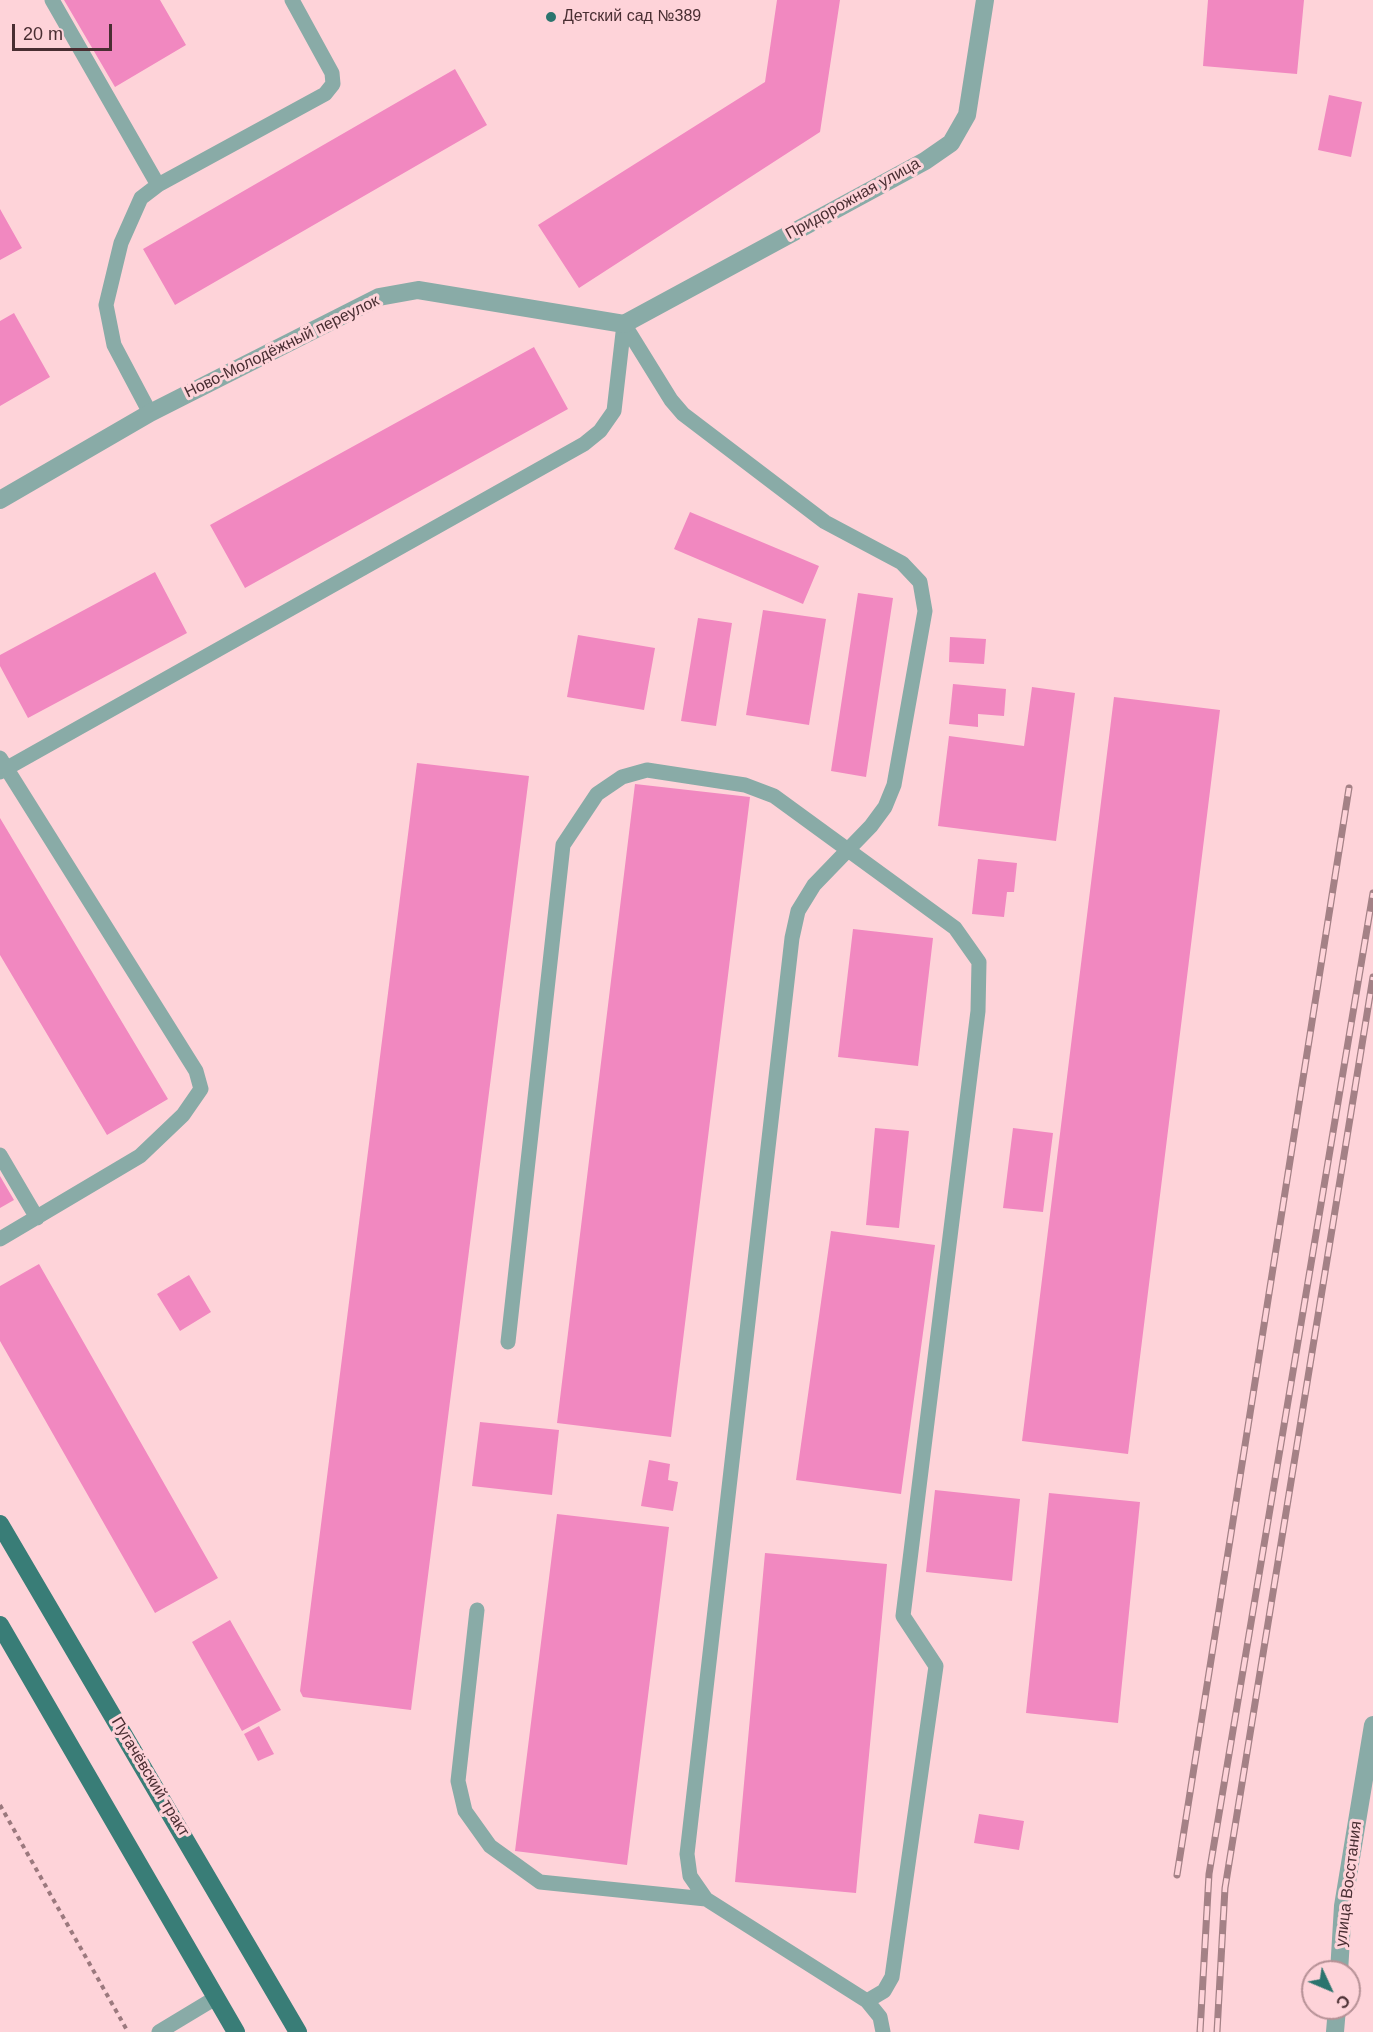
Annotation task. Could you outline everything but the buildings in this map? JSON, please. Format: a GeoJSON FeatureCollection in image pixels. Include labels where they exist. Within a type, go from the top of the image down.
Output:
{"type":"FeatureCollection","features":[{"type":"Feature","properties":{"kind":"main road","name":"Пугачёвский тракт"},"geometry":{"type":"LineString","coordinates":[[0,1524],[298,2032]]}},
{"type":"Feature","properties":{"kind":"main road"},"geometry":{"type":"LineString","coordinates":[[0,1625],[236,2032]]}},
{"type":"Feature","properties":{"kind":"street","name":"Придорожная улица"},"geometry":{"type":"LineString","coordinates":[[624,324],[925,161],[951,143],[967,115],[985,0]]}},
{"type":"Feature","properties":{"kind":"street","name":"Ново-Молодёжный переулок"},"geometry":{"type":"LineString","coordinates":[[0,500],[150,413],[379,297],[418,290],[624,324]]}},
{"type":"Feature","properties":{"kind":"street","name":"улица Восстания"},"geometry":{"type":"LineString","coordinates":[[1340,1960],[1343,1906],[1373,1725]]}},
{"type":"Feature","properties":{"kind":"lane"},"geometry":{"type":"LineString","coordinates":[[52,0],[158,185]]}},
{"type":"Feature","properties":{"kind":"lane"},"geometry":{"type":"LineString","coordinates":[[150,413],[114,345],[106,305],[121,243],[141,198],[158,185],[325,94],[333,84],[332,73],[292,0]]}},
{"type":"Feature","properties":{"kind":"lane"},"geometry":{"type":"LineString","coordinates":[[0,1239],[140,1156],[183,1114],[201,1089],[196,1071],[2,766],[584,444],[600,431],[614,411],[624,324]]}},
{"type":"Feature","properties":{"kind":"lane"},"geometry":{"type":"LineString","coordinates":[[624,324],[671,400],[683,414],[825,522],[902,563],[921,582],[925,611],[894,785],[885,807],[814,885],[798,911],[792,938],[687,1854],[690,1876],[706,1899],[867,2001],[880,2017],[883,2032]]}},
{"type":"Feature","properties":{"kind":"lane"},"geometry":{"type":"LineString","coordinates":[[508,1342],[563,845],[578,819],[597,794],[622,777],[646,770],[745,786],[774,796],[955,928],[979,962],[978,1011],[903,1616],[936,1666],[892,1977],[884,1991],[867,2001]]}},
{"type":"Feature","properties":{"kind":"lane"},"geometry":{"type":"LineString","coordinates":[[0,1155],[37,1218]]}},
{"type":"Feature","properties":{"kind":"lane"},"geometry":{"type":"LineString","coordinates":[[477,1610],[458,1781],[465,1811],[490,1846],[540,1882],[706,1899]]}},
{"type":"Feature","properties":{"kind":"lane"},"geometry":{"type":"LineString","coordinates":[[159,2032],[217,1997]]}},
{"type":"Feature","properties":{"kind":"path"},"geometry":{"type":"LineString","coordinates":[[0,1805],[128,2032]]}},
{"type":"Feature","properties":{"kind":"railway"},"geometry":{"type":"LineString","coordinates":[[1177,1875],[1349,788]]}},
{"type":"Feature","properties":{"kind":"railway"},"geometry":{"type":"LineString","coordinates":[[1200,2032],[1209,1874],[1373,893]]}},
{"type":"Feature","properties":{"kind":"railway"},"geometry":{"type":"LineString","coordinates":[[1217,2032],[1225,1888],[1373,977]]}},
{"type":"Feature","properties":{"kind":"place","name":"Детский сад №389"},"geometry":{"type":"Point","coordinates":[551,17]}}]}
